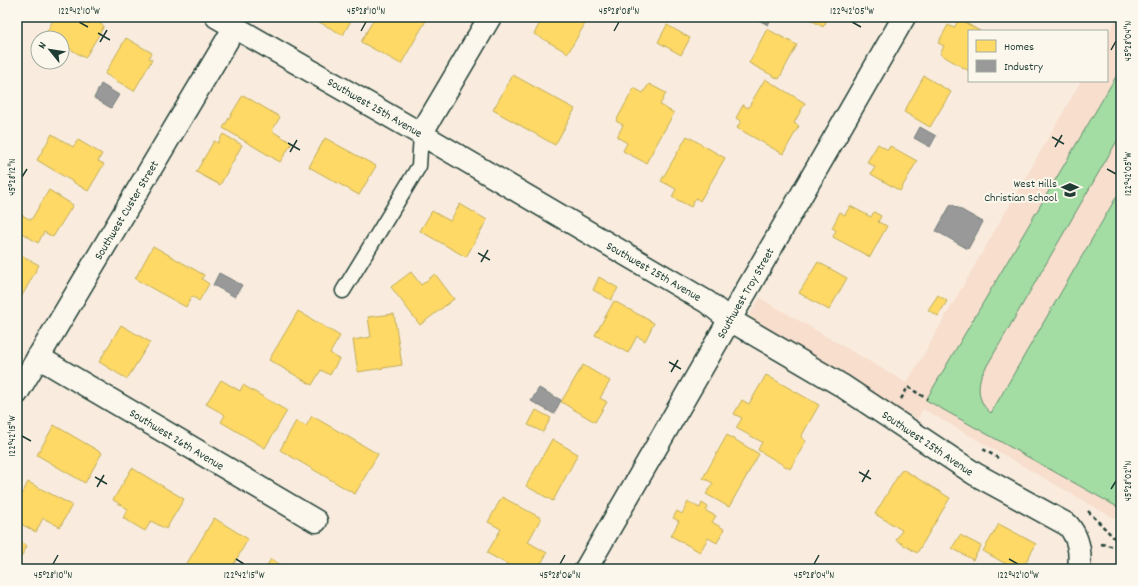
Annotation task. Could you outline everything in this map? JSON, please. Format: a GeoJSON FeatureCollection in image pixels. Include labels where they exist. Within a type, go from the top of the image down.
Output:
{"type":"FeatureCollection","features":[{"type":"Feature","properties":{"kind":"street","name":"Southwest 25th Avenue"},"geometry":{"type":"LineString","coordinates":[[217,17],[421,134],[707,302],[730,320],[841,385],[975,474],[1068,525],[1074,532],[1078,542],[1079,569]]}},
{"type":"Feature","properties":{"kind":"street"},"geometry":{"type":"LineString","coordinates":[[421,134],[490,17]]}},
{"type":"Feature","properties":{"kind":"street","name":"Southwest Troy Street"},"geometry":{"type":"LineString","coordinates":[[586,569],[904,17]]}},
{"type":"Feature","properties":{"kind":"street","name":"Southwest Custer Street"},"geometry":{"type":"LineString","coordinates":[[17,393],[235,27]]}},
{"type":"Feature","properties":{"kind":"street","name":"Southwest 26th Avenue"},"geometry":{"type":"LineString","coordinates":[[38,357],[316,521]]}},
{"type":"Feature","properties":{"kind":"lane"},"geometry":{"type":"LineString","coordinates":[[343,291],[419,166],[421,134]]}},
{"type":"Feature","properties":{"kind":"shaded area","name":"West Hills Christian School"},"geometry":{"type":"Polygon","coordinates":[[[1118,17],[1121,17],[1121,522],[923,409],[917,419],[747,319],[760,298],[907,383],[1080,82],[1108,82],[1108,33],[1118,17]]]}},
{"type":"Feature","properties":{"kind":"green space"},"geometry":{"type":"Polygon","coordinates":[[[1121,68],[1121,134],[981,376],[979,391],[984,405],[991,413],[1121,189],[1121,509],[926,400],[1121,68]]]}},
{"type":"Feature","properties":{"kind":"building: Homes"},"geometry":{"type":"Polygon","coordinates":[[[55,17],[70,19],[71,17],[78,17],[89,24],[92,19],[104,26],[85,58],[70,49],[70,30],[48,30],[55,17]]]}},
{"type":"Feature","properties":{"kind":"building: Homes"},"geometry":{"type":"Polygon","coordinates":[[[321,17],[353,17],[343,35],[319,22],[321,17]]]}},
{"type":"Feature","properties":{"kind":"building: Homes"},"geometry":{"type":"Polygon","coordinates":[[[375,17],[428,17],[401,64],[361,42],[375,17]]]}},
{"type":"Feature","properties":{"kind":"building: Homes"},"geometry":{"type":"Polygon","coordinates":[[[543,17],[589,17],[568,53],[534,34],[543,17]]]}},
{"type":"Feature","properties":{"kind":"building: Homes"},"geometry":{"type":"Polygon","coordinates":[[[806,17],[829,17],[823,27],[806,17]]]}},
{"type":"Feature","properties":{"kind":"building: Homes"},"geometry":{"type":"Polygon","coordinates":[[[959,19],[978,30],[968,30],[968,70],[940,54],[944,46],[938,43],[948,25],[954,28],[959,19]]]}},
{"type":"Feature","properties":{"kind":"building: Homes"},"geometry":{"type":"Polygon","coordinates":[[[667,25],[690,38],[681,55],[658,42],[667,25]]]}},
{"type":"Feature","properties":{"kind":"building: Homes"},"geometry":{"type":"Polygon","coordinates":[[[767,29],[797,45],[779,79],[749,63],[767,29]]]}},
{"type":"Feature","properties":{"kind":"building: Homes"},"geometry":{"type":"Polygon","coordinates":[[[126,38],[152,53],[149,58],[152,60],[134,91],[105,74],[126,38]]]}},
{"type":"Feature","properties":{"kind":"building: Homes"},"geometry":{"type":"Polygon","coordinates":[[[513,75],[575,109],[555,145],[493,110],[513,75]]]}},
{"type":"Feature","properties":{"kind":"building: Homes"},"geometry":{"type":"Polygon","coordinates":[[[924,76],[951,92],[930,127],[904,112],[924,76]]]}},
{"type":"Feature","properties":{"kind":"building: Homes"},"geometry":{"type":"Polygon","coordinates":[[[765,79],[805,103],[794,123],[799,126],[783,154],[737,128],[741,121],[736,118],[743,105],[748,108],[765,79]]]}},
{"type":"Feature","properties":{"kind":"building: Homes"},"geometry":{"type":"Polygon","coordinates":[[[649,84],[666,93],[660,105],[674,113],[646,163],[623,151],[627,143],[617,137],[623,125],[616,121],[634,88],[643,93],[649,84]]]}},
{"type":"Feature","properties":{"kind":"building: Homes"},"geometry":{"type":"Polygon","coordinates":[[[243,95],[280,117],[272,131],[292,143],[280,162],[223,128],[243,95]]]}},
{"type":"Feature","properties":{"kind":"building: Homes"},"geometry":{"type":"Polygon","coordinates":[[[52,134],[73,147],[78,140],[102,154],[98,161],[104,164],[88,191],[37,160],[52,134]]]}},
{"type":"Feature","properties":{"kind":"building: Homes"},"geometry":{"type":"Polygon","coordinates":[[[223,134],[242,145],[220,185],[196,172],[214,141],[218,143],[223,134]]]}},
{"type":"Feature","properties":{"kind":"building: Homes"},"geometry":{"type":"Polygon","coordinates":[[[687,136],[725,158],[700,201],[696,198],[691,207],[672,197],[676,189],[661,181],[687,136]]]}},
{"type":"Feature","properties":{"kind":"building: Homes"},"geometry":{"type":"Polygon","coordinates":[[[325,138],[376,166],[359,195],[309,167],[325,138]]]}},
{"type":"Feature","properties":{"kind":"building: Homes"},"geometry":{"type":"Polygon","coordinates":[[[878,144],[888,150],[890,146],[917,161],[900,191],[871,174],[875,167],[867,162],[878,144]]]}},
{"type":"Feature","properties":{"kind":"building: Homes"},"geometry":{"type":"Polygon","coordinates":[[[49,190],[73,205],[53,237],[44,232],[38,243],[17,230],[17,219],[20,214],[31,220],[49,190]]]}},
{"type":"Feature","properties":{"kind":"building: Homes"},"geometry":{"type":"Polygon","coordinates":[[[460,204],[487,220],[466,257],[420,231],[432,211],[450,221],[460,204]]]}},
{"type":"Feature","properties":{"kind":"building: Homes"},"geometry":{"type":"Polygon","coordinates":[[[850,206],[871,217],[874,212],[881,216],[878,222],[887,226],[870,257],[833,237],[836,230],[832,228],[840,212],[845,215],[850,206]]]}},
{"type":"Feature","properties":{"kind":"building: Homes"},"geometry":{"type":"Polygon","coordinates":[[[153,246],[204,275],[202,279],[209,284],[199,301],[192,296],[186,307],[135,279],[153,246]]]}},
{"type":"Feature","properties":{"kind":"building: Homes"},"geometry":{"type":"Polygon","coordinates":[[[17,253],[39,265],[18,303],[17,302],[17,253]]]}},
{"type":"Feature","properties":{"kind":"building: Homes"},"geometry":{"type":"Polygon","coordinates":[[[818,262],[847,278],[829,310],[799,293],[818,262]]]}},
{"type":"Feature","properties":{"kind":"building: Homes"},"geometry":{"type":"Polygon","coordinates":[[[411,272],[421,285],[435,274],[454,299],[420,325],[391,287],[411,272]]]}},
{"type":"Feature","properties":{"kind":"building: Homes"},"geometry":{"type":"Polygon","coordinates":[[[599,277],[618,288],[611,300],[593,290],[599,277]]]}},
{"type":"Feature","properties":{"kind":"building: Homes"},"geometry":{"type":"Polygon","coordinates":[[[938,295],[947,301],[938,316],[928,310],[938,295]]]}},
{"type":"Feature","properties":{"kind":"building: Homes"},"geometry":{"type":"Polygon","coordinates":[[[614,301],[654,323],[645,341],[637,336],[628,353],[595,335],[614,301]]]}},
{"type":"Feature","properties":{"kind":"building: Homes"},"geometry":{"type":"Polygon","coordinates":[[[298,311],[340,336],[330,353],[339,359],[330,375],[321,370],[312,385],[269,360],[298,311]]]}},
{"type":"Feature","properties":{"kind":"building: Homes"},"geometry":{"type":"Polygon","coordinates":[[[394,314],[402,365],[358,372],[353,340],[371,337],[368,317],[394,314]]]}},
{"type":"Feature","properties":{"kind":"building: Homes"},"geometry":{"type":"Polygon","coordinates":[[[121,325],[150,342],[127,379],[99,362],[121,325]]]}},
{"type":"Feature","properties":{"kind":"building: Homes"},"geometry":{"type":"Polygon","coordinates":[[[583,365],[610,381],[600,398],[607,402],[595,422],[561,402],[583,365]]]}},
{"type":"Feature","properties":{"kind":"building: Homes"},"geometry":{"type":"Polygon","coordinates":[[[766,375],[819,405],[801,437],[806,441],[790,469],[758,450],[762,442],[736,428],[742,418],[734,414],[742,400],[749,404],[766,375]]]}},
{"type":"Feature","properties":{"kind":"building: Homes"},"geometry":{"type":"Polygon","coordinates":[[[221,380],[240,391],[243,385],[287,411],[265,448],[221,422],[225,415],[206,404],[221,380]]]}},
{"type":"Feature","properties":{"kind":"building: Homes"},"geometry":{"type":"Polygon","coordinates":[[[536,410],[551,418],[543,432],[528,425],[536,410]]]}},
{"type":"Feature","properties":{"kind":"building: Homes"},"geometry":{"type":"Polygon","coordinates":[[[312,416],[378,454],[355,494],[280,450],[296,421],[306,426],[312,416]]]}},
{"type":"Feature","properties":{"kind":"building: Homes"},"geometry":{"type":"Polygon","coordinates":[[[54,425],[102,453],[85,483],[37,455],[54,425]]]}},
{"type":"Feature","properties":{"kind":"building: Homes"},"geometry":{"type":"Polygon","coordinates":[[[727,435],[759,454],[729,507],[706,494],[713,483],[703,478],[727,435]]]}},
{"type":"Feature","properties":{"kind":"building: Homes"},"geometry":{"type":"Polygon","coordinates":[[[552,439],[578,454],[553,501],[526,486],[552,439]]]}},
{"type":"Feature","properties":{"kind":"building: Homes"},"geometry":{"type":"Polygon","coordinates":[[[132,468],[184,499],[166,529],[151,521],[145,531],[123,518],[128,509],[113,500],[132,468]]]}},
{"type":"Feature","properties":{"kind":"building: Homes"},"geometry":{"type":"Polygon","coordinates":[[[902,469],[950,498],[917,553],[896,540],[902,530],[875,514],[902,469]]]}},
{"type":"Feature","properties":{"kind":"building: Homes"},"geometry":{"type":"Polygon","coordinates":[[[28,482],[72,505],[60,527],[43,518],[36,532],[17,522],[17,492],[22,494],[28,482]]]}},
{"type":"Feature","properties":{"kind":"building: Homes"},"geometry":{"type":"Polygon","coordinates":[[[502,497],[541,518],[528,542],[547,553],[538,569],[516,569],[487,553],[501,529],[488,522],[502,497]]]}},
{"type":"Feature","properties":{"kind":"building: Homes"},"geometry":{"type":"Polygon","coordinates":[[[688,502],[700,508],[702,503],[708,507],[706,511],[716,516],[712,522],[724,529],[717,543],[708,538],[700,552],[671,536],[679,521],[673,518],[677,511],[682,514],[688,502]]]}},
{"type":"Feature","properties":{"kind":"building: Homes"},"geometry":{"type":"Polygon","coordinates":[[[214,518],[248,539],[231,569],[194,569],[186,565],[214,518]]]}},
{"type":"Feature","properties":{"kind":"building: Homes"},"geometry":{"type":"Polygon","coordinates":[[[999,524],[1036,544],[1022,569],[1015,569],[983,551],[999,524]]]}},
{"type":"Feature","properties":{"kind":"building: Homes"},"geometry":{"type":"Polygon","coordinates":[[[960,535],[981,546],[973,560],[952,548],[960,535]]]}},
{"type":"Feature","properties":{"kind":"building: Homes"},"geometry":{"type":"Polygon","coordinates":[[[17,540],[27,546],[17,564],[17,540]]]}},
{"type":"Feature","properties":{"kind":"building: Homes"},"geometry":{"type":"Polygon","coordinates":[[[271,559],[288,569],[265,569],[271,559]]]}},
{"type":"Feature","properties":{"kind":"building: Industry"},"geometry":{"type":"Polygon","coordinates":[[[753,17],[772,17],[768,25],[753,17]]]}},
{"type":"Feature","properties":{"kind":"building: Industry"},"geometry":{"type":"Polygon","coordinates":[[[101,84],[119,95],[111,108],[94,98],[101,84]]]}},
{"type":"Feature","properties":{"kind":"building: Industry"},"geometry":{"type":"Polygon","coordinates":[[[920,127],[936,136],[930,147],[914,138],[920,127]]]}},
{"type":"Feature","properties":{"kind":"building: Industry"},"geometry":{"type":"Polygon","coordinates":[[[951,204],[983,222],[968,249],[936,231],[951,204]]]}},
{"type":"Feature","properties":{"kind":"building: Industry"},"geometry":{"type":"Polygon","coordinates":[[[219,273],[242,285],[235,297],[213,285],[219,273]]]}},
{"type":"Feature","properties":{"kind":"building: Industry"},"geometry":{"type":"Polygon","coordinates":[[[539,388],[561,400],[554,414],[531,401],[539,388]]]}},
{"type":"Feature","properties":{"kind":"place","name":"West Hills Christian School"},"geometry":{"type":"Point","coordinates":[1070,190]}}]}
